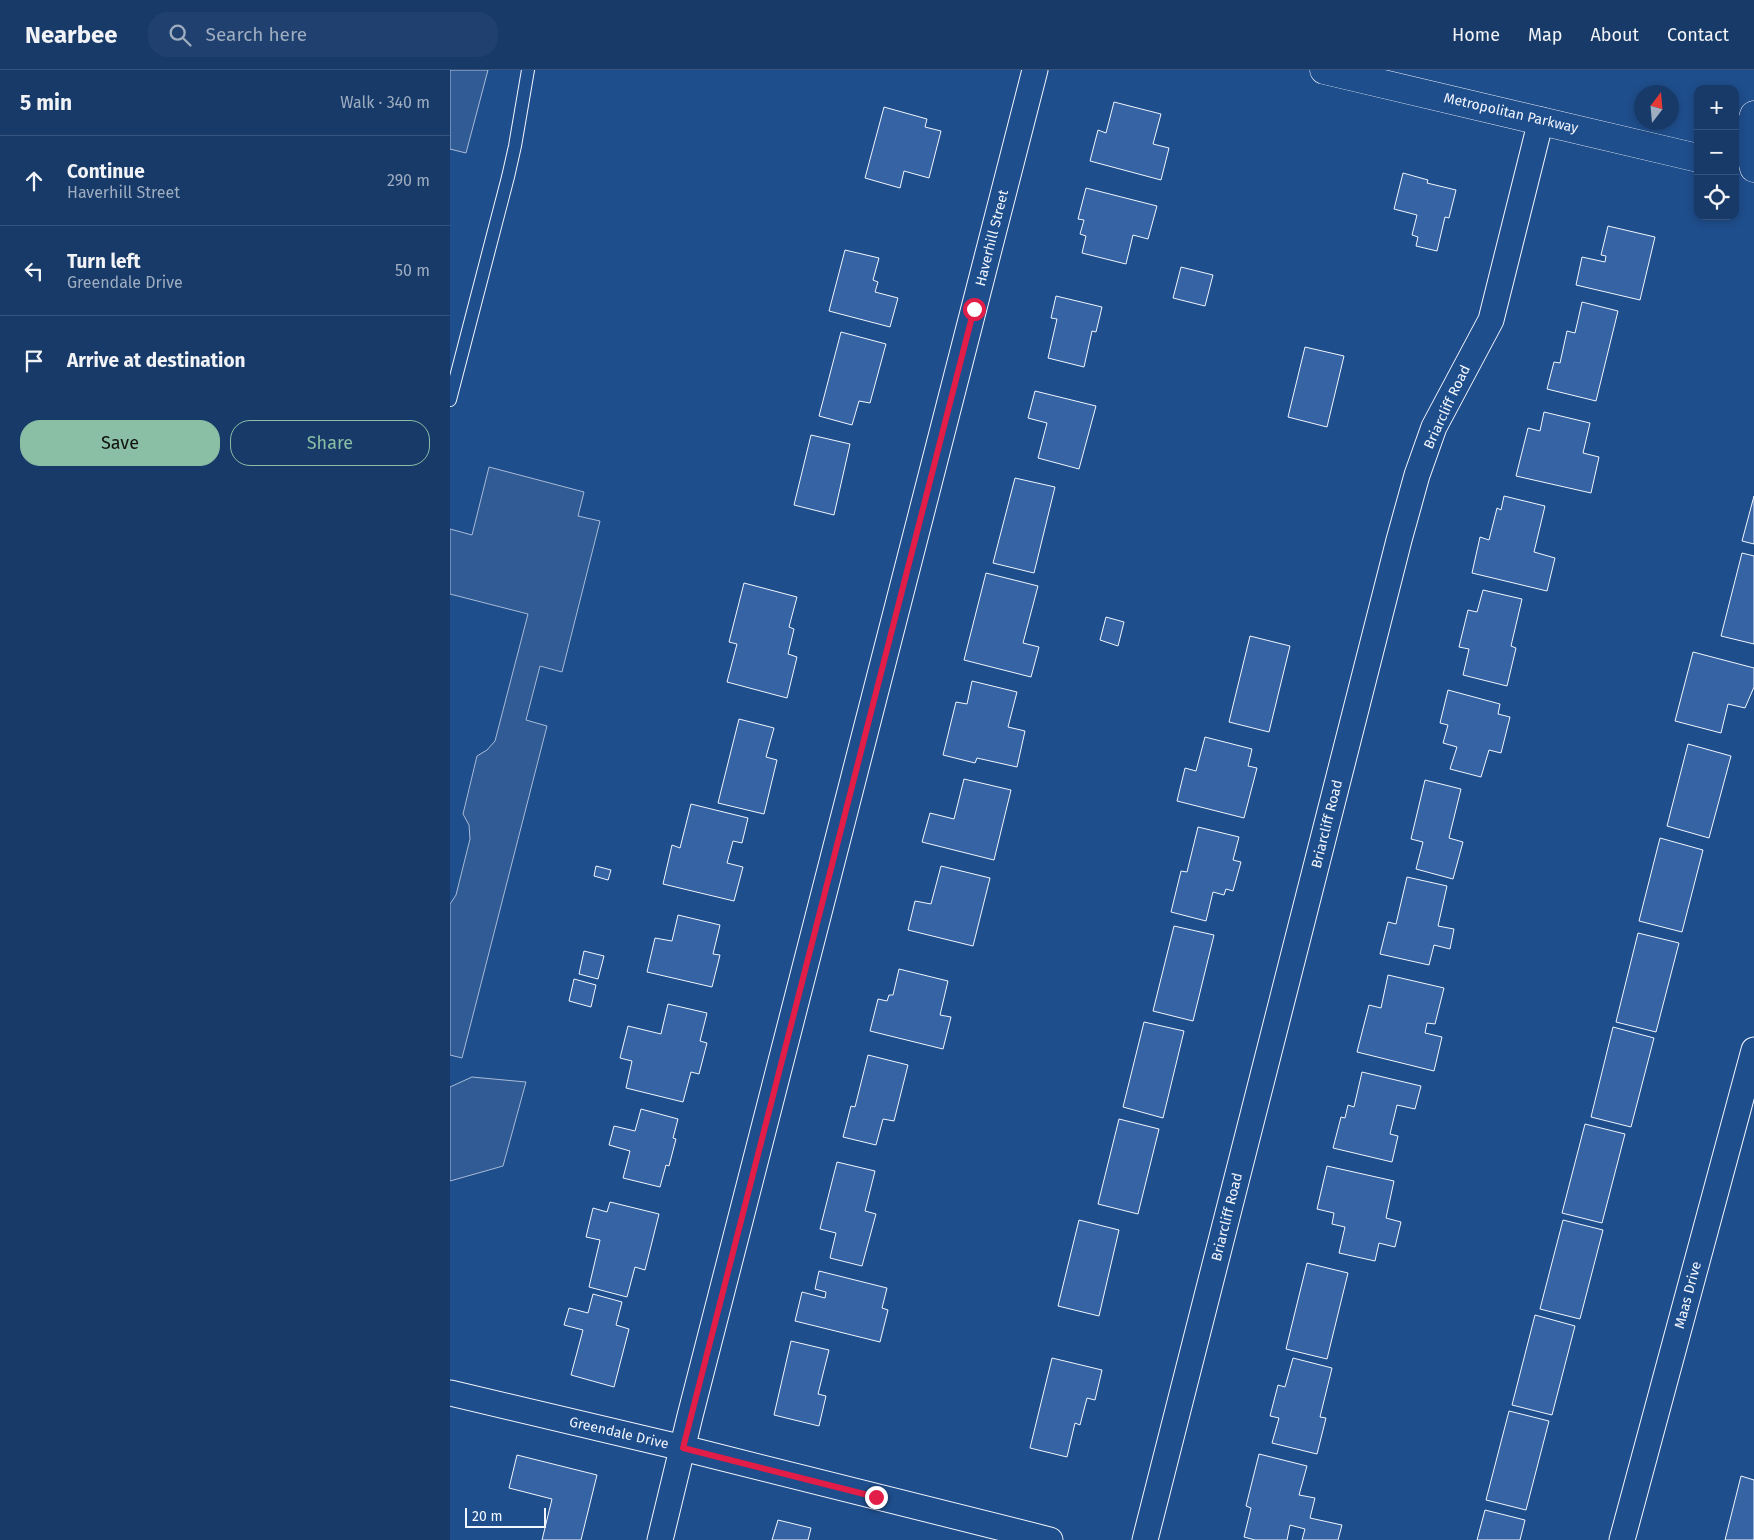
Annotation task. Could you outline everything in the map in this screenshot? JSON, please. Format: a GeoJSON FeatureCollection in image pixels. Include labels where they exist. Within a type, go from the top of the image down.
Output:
{"type":"FeatureCollection","features":[{"type":"Feature","properties":{"kind":"main road","name":"Metropolitan Parkway"},"geometry":{"type":"LineString","coordinates":[[1324,70],[1694,157]]}},
{"type":"Feature","properties":{"kind":"main road"},"geometry":{"type":"LineString","coordinates":[[1739,167],[1754,169],[1749,135],[1754,116]]}},
{"type":"Feature","properties":{"kind":"street","name":"Haverhill Street"},"geometry":{"type":"LineString","coordinates":[[660,1540],[1035,70]]}},
{"type":"Feature","properties":{"kind":"street","name":"Briarcliff Road"},"geometry":{"type":"LineString","coordinates":[[1145,1540],[1417,475],[1434,427],[1491,320],[1540,120]]}},
{"type":"Feature","properties":{"kind":"street","name":"Maas Drive"},"geometry":{"type":"LineString","coordinates":[[1622,1540],[1754,1050]]}},
{"type":"Feature","properties":{"kind":"street","name":"Greendale Drive"},"geometry":{"type":"LineString","coordinates":[[450,1393],[683,1448],[1050,1540]]}},
{"type":"Feature","properties":{"kind":"lane"},"geometry":{"type":"LineString","coordinates":[[450,400],[508,177],[528,70]]}},
{"type":"Feature","properties":{"kind":"shaded area"},"geometry":{"type":"Polygon","coordinates":[[[450,70],[488,70],[466,153],[450,149],[450,70]]]}},
{"type":"Feature","properties":{"kind":"shaded area"},"geometry":{"type":"Polygon","coordinates":[[[489,467],[584,492],[578,516],[600,521],[562,672],[540,666],[526,720],[547,726],[462,1058],[450,1055],[450,904],[456,895],[470,839],[469,825],[463,814],[477,756],[487,750],[495,741],[528,614],[450,594],[450,529],[472,535],[489,467]]]}},
{"type":"Feature","properties":{"kind":"shaded area"},"geometry":{"type":"Polygon","coordinates":[[[472,1077],[526,1082],[503,1166],[450,1181],[450,1087],[472,1077]]]}},
{"type":"Feature","properties":{"kind":"building"},"geometry":{"type":"Polygon","coordinates":[[[1114,102],[1161,114],[1153,144],[1169,148],[1161,180],[1090,161],[1098,130],[1106,133],[1114,102]]]}},
{"type":"Feature","properties":{"kind":"building"},"geometry":{"type":"Polygon","coordinates":[[[884,107],[927,119],[925,127],[941,131],[929,178],[904,171],[900,188],[865,178],[884,107]]]}},
{"type":"Feature","properties":{"kind":"building"},"geometry":{"type":"Polygon","coordinates":[[[1403,173],[1428,180],[1427,183],[1456,190],[1449,218],[1445,217],[1437,251],[1416,246],[1418,237],[1412,235],[1417,215],[1394,209],[1403,173]]]}},
{"type":"Feature","properties":{"kind":"building"},"geometry":{"type":"Polygon","coordinates":[[[1086,188],[1157,206],[1148,239],[1133,235],[1126,264],[1082,253],[1086,236],[1080,234],[1084,220],[1078,219],[1086,188]]]}},
{"type":"Feature","properties":{"kind":"building"},"geometry":{"type":"Polygon","coordinates":[[[1608,226],[1655,237],[1640,300],[1576,285],[1582,257],[1605,262],[1606,256],[1601,255],[1608,226]]]}},
{"type":"Feature","properties":{"kind":"building"},"geometry":{"type":"Polygon","coordinates":[[[845,250],[879,258],[873,280],[878,282],[875,292],[898,298],[890,327],[829,311],[845,250]]]}},
{"type":"Feature","properties":{"kind":"building"},"geometry":{"type":"Polygon","coordinates":[[[1181,267],[1213,275],[1205,306],[1173,298],[1181,267]]]}},
{"type":"Feature","properties":{"kind":"building"},"geometry":{"type":"Polygon","coordinates":[[[1056,296],[1102,307],[1096,332],[1092,331],[1084,367],[1048,358],[1057,319],[1051,318],[1056,296]]]}},
{"type":"Feature","properties":{"kind":"building"},"geometry":{"type":"Polygon","coordinates":[[[1582,302],[1618,311],[1596,401],[1547,389],[1554,362],[1560,363],[1567,331],[1575,333],[1582,302]]]}},
{"type":"Feature","properties":{"kind":"building"},"geometry":{"type":"Polygon","coordinates":[[[841,332],[886,344],[870,403],[859,401],[852,425],[819,416],[841,332]]]}},
{"type":"Feature","properties":{"kind":"building"},"geometry":{"type":"Polygon","coordinates":[[[1305,347],[1344,356],[1327,427],[1288,417],[1305,347]]]}},
{"type":"Feature","properties":{"kind":"building"},"geometry":{"type":"Polygon","coordinates":[[[1035,391],[1096,406],[1079,469],[1038,458],[1047,423],[1028,418],[1035,391]]]}},
{"type":"Feature","properties":{"kind":"building"},"geometry":{"type":"Polygon","coordinates":[[[1544,412],[1590,423],[1583,453],[1599,457],[1591,493],[1516,476],[1528,428],[1540,431],[1544,412]]]}},
{"type":"Feature","properties":{"kind":"building"},"geometry":{"type":"Polygon","coordinates":[[[811,435],[850,444],[834,515],[794,505],[811,435]]]}},
{"type":"Feature","properties":{"kind":"building"},"geometry":{"type":"Polygon","coordinates":[[[1015,478],[1055,487],[1034,573],[993,563],[1015,478]]]}},
{"type":"Feature","properties":{"kind":"building"},"geometry":{"type":"Polygon","coordinates":[[[1504,496],[1545,506],[1534,552],[1555,558],[1547,591],[1472,573],[1480,537],[1489,540],[1497,508],[1501,510],[1504,496]]]}},
{"type":"Feature","properties":{"kind":"building"},"geometry":{"type":"Polygon","coordinates":[[[1754,496],[1754,544],[1742,541],[1754,496]]]}},
{"type":"Feature","properties":{"kind":"building"},"geometry":{"type":"Polygon","coordinates":[[[1742,553],[1754,556],[1754,644],[1721,636],[1742,553]]]}},
{"type":"Feature","properties":{"kind":"building"},"geometry":{"type":"Polygon","coordinates":[[[986,573],[1038,586],[1023,643],[1039,647],[1031,677],[964,660],[986,573]]]}},
{"type":"Feature","properties":{"kind":"building"},"geometry":{"type":"Polygon","coordinates":[[[744,583],[797,597],[789,627],[794,629],[788,654],[797,657],[787,698],[727,682],[737,644],[729,642],[744,583]]]}},
{"type":"Feature","properties":{"kind":"building"},"geometry":{"type":"Polygon","coordinates":[[[1483,590],[1522,599],[1511,646],[1516,648],[1507,686],[1463,675],[1469,649],[1459,647],[1468,610],[1477,612],[1483,590]]]}},
{"type":"Feature","properties":{"kind":"building"},"geometry":{"type":"Polygon","coordinates":[[[1106,617],[1124,622],[1118,646],[1100,640],[1106,617]]]}},
{"type":"Feature","properties":{"kind":"building"},"geometry":{"type":"Polygon","coordinates":[[[1250,636],[1290,646],[1269,732],[1229,722],[1250,636]]]}},
{"type":"Feature","properties":{"kind":"building"},"geometry":{"type":"Polygon","coordinates":[[[1693,652],[1754,668],[1754,687],[1745,708],[1728,704],[1721,733],[1675,721],[1693,652]]]}},
{"type":"Feature","properties":{"kind":"building"},"geometry":{"type":"Polygon","coordinates":[[[972,681],[1017,692],[1008,727],[1025,731],[1017,767],[977,758],[975,763],[943,755],[956,702],[967,704],[972,681]]]}},
{"type":"Feature","properties":{"kind":"building"},"geometry":{"type":"Polygon","coordinates":[[[1448,690],[1500,704],[1498,714],[1510,717],[1501,753],[1489,750],[1481,777],[1450,769],[1457,747],[1443,743],[1448,725],[1440,723],[1448,690]]]}},
{"type":"Feature","properties":{"kind":"building"},"geometry":{"type":"Polygon","coordinates":[[[739,719],[774,728],[766,757],[777,760],[764,814],[718,803],[739,719]]]}},
{"type":"Feature","properties":{"kind":"building"},"geometry":{"type":"Polygon","coordinates":[[[1205,737],[1252,749],[1248,766],[1257,768],[1244,818],[1177,801],[1185,768],[1196,771],[1205,737]]]}},
{"type":"Feature","properties":{"kind":"building"},"geometry":{"type":"Polygon","coordinates":[[[1688,744],[1731,756],[1709,838],[1667,826],[1688,744]]]}},
{"type":"Feature","properties":{"kind":"building"},"geometry":{"type":"Polygon","coordinates":[[[964,779],[1011,790],[994,860],[922,842],[930,813],[954,819],[964,779]]]}},
{"type":"Feature","properties":{"kind":"building"},"geometry":{"type":"Polygon","coordinates":[[[1425,780],[1461,789],[1449,838],[1463,842],[1453,879],[1416,869],[1423,842],[1411,839],[1425,780]]]}},
{"type":"Feature","properties":{"kind":"building"},"geometry":{"type":"Polygon","coordinates":[[[691,804],[748,818],[742,843],[733,841],[727,863],[743,867],[734,901],[663,884],[672,845],[680,848],[691,804]]]}},
{"type":"Feature","properties":{"kind":"building"},"geometry":{"type":"Polygon","coordinates":[[[1198,827],[1239,837],[1233,860],[1241,862],[1233,891],[1226,889],[1224,895],[1213,892],[1206,921],[1171,912],[1181,871],[1187,872],[1198,827]]]}},
{"type":"Feature","properties":{"kind":"building"},"geometry":{"type":"Polygon","coordinates":[[[1660,838],[1703,850],[1682,932],[1639,921],[1660,838]]]}},
{"type":"Feature","properties":{"kind":"building"},"geometry":{"type":"Polygon","coordinates":[[[596,866],[611,870],[608,880],[594,876],[596,866]]]}},
{"type":"Feature","properties":{"kind":"building"},"geometry":{"type":"Polygon","coordinates":[[[941,866],[990,878],[973,946],[908,930],[915,901],[931,904],[941,866]]]}},
{"type":"Feature","properties":{"kind":"building"},"geometry":{"type":"Polygon","coordinates":[[[1407,877],[1447,886],[1438,926],[1454,929],[1450,949],[1434,945],[1429,965],[1380,954],[1388,922],[1396,924],[1407,877]]]}},
{"type":"Feature","properties":{"kind":"building"},"geometry":{"type":"Polygon","coordinates":[[[678,915],[720,925],[713,954],[720,955],[712,987],[647,972],[655,938],[672,941],[678,915]]]}},
{"type":"Feature","properties":{"kind":"building"},"geometry":{"type":"Polygon","coordinates":[[[1174,926],[1214,935],[1193,1021],[1153,1011],[1174,926]]]}},
{"type":"Feature","properties":{"kind":"building"},"geometry":{"type":"Polygon","coordinates":[[[1638,933],[1679,943],[1656,1032],[1616,1022],[1638,933]]]}},
{"type":"Feature","properties":{"kind":"building"},"geometry":{"type":"Polygon","coordinates":[[[584,951],[604,956],[598,979],[579,974],[584,951]]]}},
{"type":"Feature","properties":{"kind":"building"},"geometry":{"type":"Polygon","coordinates":[[[899,969],[948,981],[940,1015],[951,1017],[943,1049],[870,1031],[878,999],[887,1001],[889,995],[893,995],[899,969]]]}},
{"type":"Feature","properties":{"kind":"building"},"geometry":{"type":"Polygon","coordinates":[[[1388,975],[1444,988],[1435,1024],[1427,1023],[1425,1033],[1442,1037],[1434,1071],[1357,1052],[1369,1005],[1381,1008],[1388,975]]]}},
{"type":"Feature","properties":{"kind":"building"},"geometry":{"type":"Polygon","coordinates":[[[574,979],[596,985],[591,1007],[569,1001],[574,979]]]}},
{"type":"Feature","properties":{"kind":"building"},"geometry":{"type":"Polygon","coordinates":[[[668,1004],[707,1013],[700,1041],[707,1043],[699,1074],[691,1072],[683,1102],[626,1088],[632,1061],[620,1058],[628,1026],[661,1034],[668,1004]]]}},
{"type":"Feature","properties":{"kind":"building"},"geometry":{"type":"Polygon","coordinates":[[[1144,1022],[1184,1031],[1163,1118],[1123,1107],[1144,1022]]]}},
{"type":"Feature","properties":{"kind":"building"},"geometry":{"type":"Polygon","coordinates":[[[1613,1027],[1654,1038],[1631,1127],[1591,1117],[1613,1027]]]}},
{"type":"Feature","properties":{"kind":"building"},"geometry":{"type":"Polygon","coordinates":[[[868,1055],[908,1065],[894,1121],[883,1119],[876,1145],[843,1137],[851,1106],[855,1107],[868,1055]]]}},
{"type":"Feature","properties":{"kind":"building"},"geometry":{"type":"Polygon","coordinates":[[[1362,1072],[1421,1086],[1415,1109],[1397,1105],[1390,1134],[1398,1136],[1392,1162],[1333,1148],[1341,1117],[1345,1118],[1348,1105],[1354,1107],[1362,1072]]]}},
{"type":"Feature","properties":{"kind":"building"},"geometry":{"type":"Polygon","coordinates":[[[641,1109],[678,1119],[673,1138],[676,1139],[669,1166],[666,1165],[660,1187],[623,1178],[630,1151],[609,1145],[614,1126],[635,1131],[641,1109]]]}},
{"type":"Feature","properties":{"kind":"building"},"geometry":{"type":"Polygon","coordinates":[[[1119,1119],[1159,1129],[1138,1214],[1098,1204],[1119,1119]]]}},
{"type":"Feature","properties":{"kind":"building"},"geometry":{"type":"Polygon","coordinates":[[[1585,1124],[1625,1134],[1602,1223],[1562,1213],[1585,1124]]]}},
{"type":"Feature","properties":{"kind":"building"},"geometry":{"type":"Polygon","coordinates":[[[837,1162],[875,1171],[865,1211],[876,1214],[862,1266],[830,1258],[836,1233],[820,1229],[837,1162]]]}},
{"type":"Feature","properties":{"kind":"building"},"geometry":{"type":"Polygon","coordinates":[[[1327,1166],[1394,1181],[1386,1218],[1401,1222],[1395,1247],[1379,1243],[1375,1261],[1339,1253],[1345,1227],[1332,1224],[1334,1213],[1317,1209],[1327,1166]]]}},
{"type":"Feature","properties":{"kind":"building"},"geometry":{"type":"Polygon","coordinates":[[[610,1202],[659,1214],[645,1270],[635,1267],[627,1297],[589,1287],[600,1240],[586,1237],[593,1208],[607,1212],[610,1202]]]}},
{"type":"Feature","properties":{"kind":"building"},"geometry":{"type":"Polygon","coordinates":[[[1079,1220],[1119,1230],[1099,1316],[1058,1306],[1079,1220]]]}},
{"type":"Feature","properties":{"kind":"building"},"geometry":{"type":"Polygon","coordinates":[[[1563,1220],[1603,1230],[1580,1319],[1540,1309],[1563,1220]]]}},
{"type":"Feature","properties":{"kind":"building"},"geometry":{"type":"Polygon","coordinates":[[[1307,1263],[1348,1273],[1327,1359],[1286,1349],[1307,1263]]]}},
{"type":"Feature","properties":{"kind":"building"},"geometry":{"type":"Polygon","coordinates":[[[819,1271],[887,1288],[882,1308],[888,1310],[880,1342],[795,1321],[802,1292],[825,1298],[826,1292],[815,1289],[819,1271]]]}},
{"type":"Feature","properties":{"kind":"building"},"geometry":{"type":"Polygon","coordinates":[[[593,1294],[622,1302],[616,1325],[629,1329],[614,1387],[571,1375],[583,1330],[564,1325],[569,1308],[588,1313],[593,1294]]]}},
{"type":"Feature","properties":{"kind":"building"},"geometry":{"type":"Polygon","coordinates":[[[1535,1315],[1575,1326],[1552,1415],[1512,1405],[1535,1315]]]}},
{"type":"Feature","properties":{"kind":"building"},"geometry":{"type":"Polygon","coordinates":[[[791,1341],[829,1350],[818,1394],[826,1396],[819,1426],[774,1415],[791,1341]]]}},
{"type":"Feature","properties":{"kind":"building"},"geometry":{"type":"Polygon","coordinates":[[[1052,1358],[1102,1370],[1095,1400],[1087,1398],[1080,1425],[1075,1423],[1067,1457],[1030,1448],[1052,1358]]]}},
{"type":"Feature","properties":{"kind":"building"},"geometry":{"type":"Polygon","coordinates":[[[1293,1358],[1332,1368],[1320,1417],[1326,1418],[1317,1454],[1272,1443],[1279,1418],[1270,1416],[1278,1385],[1285,1387],[1293,1358]]]}},
{"type":"Feature","properties":{"kind":"building"},"geometry":{"type":"Polygon","coordinates":[[[1509,1411],[1549,1421],[1526,1510],[1486,1500],[1509,1411]]]}},
{"type":"Feature","properties":{"kind":"building"},"geometry":{"type":"Polygon","coordinates":[[[1259,1454],[1307,1466],[1299,1495],[1315,1498],[1310,1518],[1342,1525],[1338,1540],[1302,1540],[1305,1529],[1290,1525],[1287,1540],[1255,1540],[1244,1537],[1251,1508],[1246,1506],[1259,1454]]]}},
{"type":"Feature","properties":{"kind":"building"},"geometry":{"type":"Polygon","coordinates":[[[517,1455],[597,1475],[581,1540],[542,1540],[552,1499],[509,1488],[517,1455]]]}},
{"type":"Feature","properties":{"kind":"building"},"geometry":{"type":"Polygon","coordinates":[[[1741,1476],[1754,1480],[1754,1540],[1725,1540],[1741,1476]]]}},
{"type":"Feature","properties":{"kind":"building"},"geometry":{"type":"Polygon","coordinates":[[[1485,1510],[1525,1520],[1520,1540],[1477,1540],[1485,1510]]]}},
{"type":"Feature","properties":{"kind":"building"},"geometry":{"type":"Polygon","coordinates":[[[778,1520],[811,1528],[808,1540],[772,1540],[778,1520]]]}},
{"type":"Feature","properties":{"kind":"route"},"geometry":{"type":"LineString","coordinates":[[876,1497],[683,1448],[974,309]]}}]}
